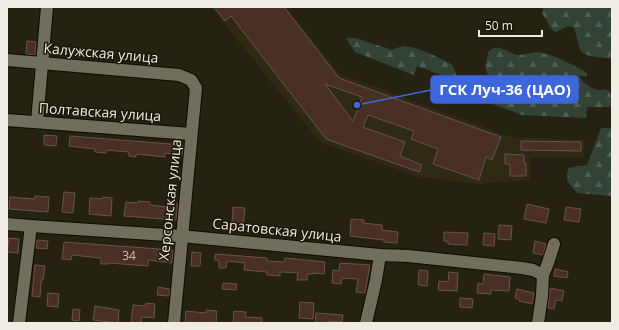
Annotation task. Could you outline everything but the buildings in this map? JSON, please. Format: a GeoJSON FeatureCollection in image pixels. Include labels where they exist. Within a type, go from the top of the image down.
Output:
{"type":"FeatureCollection","features":[{"type":"Feature","properties":{"kind":"street"},"geometry":{"type":"LineString","coordinates":[[37,122],[47,7]]}},
{"type":"Feature","properties":{"kind":"street","name":"Калужская улица"},"geometry":{"type":"LineString","coordinates":[[7,60],[179,75],[191,80]]}},
{"type":"Feature","properties":{"kind":"street","name":"Херсонская улица"},"geometry":{"type":"LineString","coordinates":[[174,323],[196,88],[191,80]]}},
{"type":"Feature","properties":{"kind":"street","name":"Полтавская улица"},"geometry":{"type":"LineString","coordinates":[[7,120],[191,134]]}},
{"type":"Feature","properties":{"kind":"street","name":"Саратовская улица"},"geometry":{"type":"LineString","coordinates":[[7,224],[181,236],[380,255],[408,256],[522,268],[533,270],[543,275]]}},
{"type":"Feature","properties":{"kind":"street"},"geometry":{"type":"LineString","coordinates":[[19,323],[31,226]]}},
{"type":"Feature","properties":{"kind":"street"},"geometry":{"type":"LineString","coordinates":[[538,323],[543,275],[554,244]]}},
{"type":"Feature","properties":{"kind":"street"},"geometry":{"type":"LineString","coordinates":[[366,323],[380,255]]}},
{"type":"Feature","properties":{"kind":"shaded area"},"geometry":{"type":"Polygon","coordinates":[[[211,7],[286,7],[338,73],[511,137],[585,140],[583,158],[531,158],[530,180],[478,184],[418,177],[320,142],[211,7]]]}},
{"type":"Feature","properties":{"kind":"green space"},"geometry":{"type":"Polygon","coordinates":[[[543,7],[586,7],[588,9],[592,7],[612,7],[612,59],[590,56],[581,52],[574,28],[569,26],[556,32],[552,30],[542,13],[543,7]]]}},
{"type":"Feature","properties":{"kind":"green space"},"geometry":{"type":"Polygon","coordinates":[[[346,38],[355,38],[392,50],[399,47],[420,49],[451,64],[457,78],[474,87],[491,85],[494,82],[486,71],[488,52],[492,49],[500,48],[519,55],[536,52],[544,53],[563,60],[586,72],[587,76],[579,76],[581,79],[594,89],[606,89],[611,97],[612,107],[587,107],[586,118],[522,115],[447,87],[449,78],[417,66],[414,75],[355,52],[346,38]]]}},
{"type":"Feature","properties":{"kind":"green space"},"geometry":{"type":"Polygon","coordinates":[[[601,128],[612,128],[612,196],[577,193],[567,181],[568,168],[587,165],[601,128]]]}},
{"type":"Feature","properties":{"kind":"place","name":"ГСК Луч-36 (ЦАО)"},"geometry":{"type":"Point","coordinates":[357,105]}}]}
